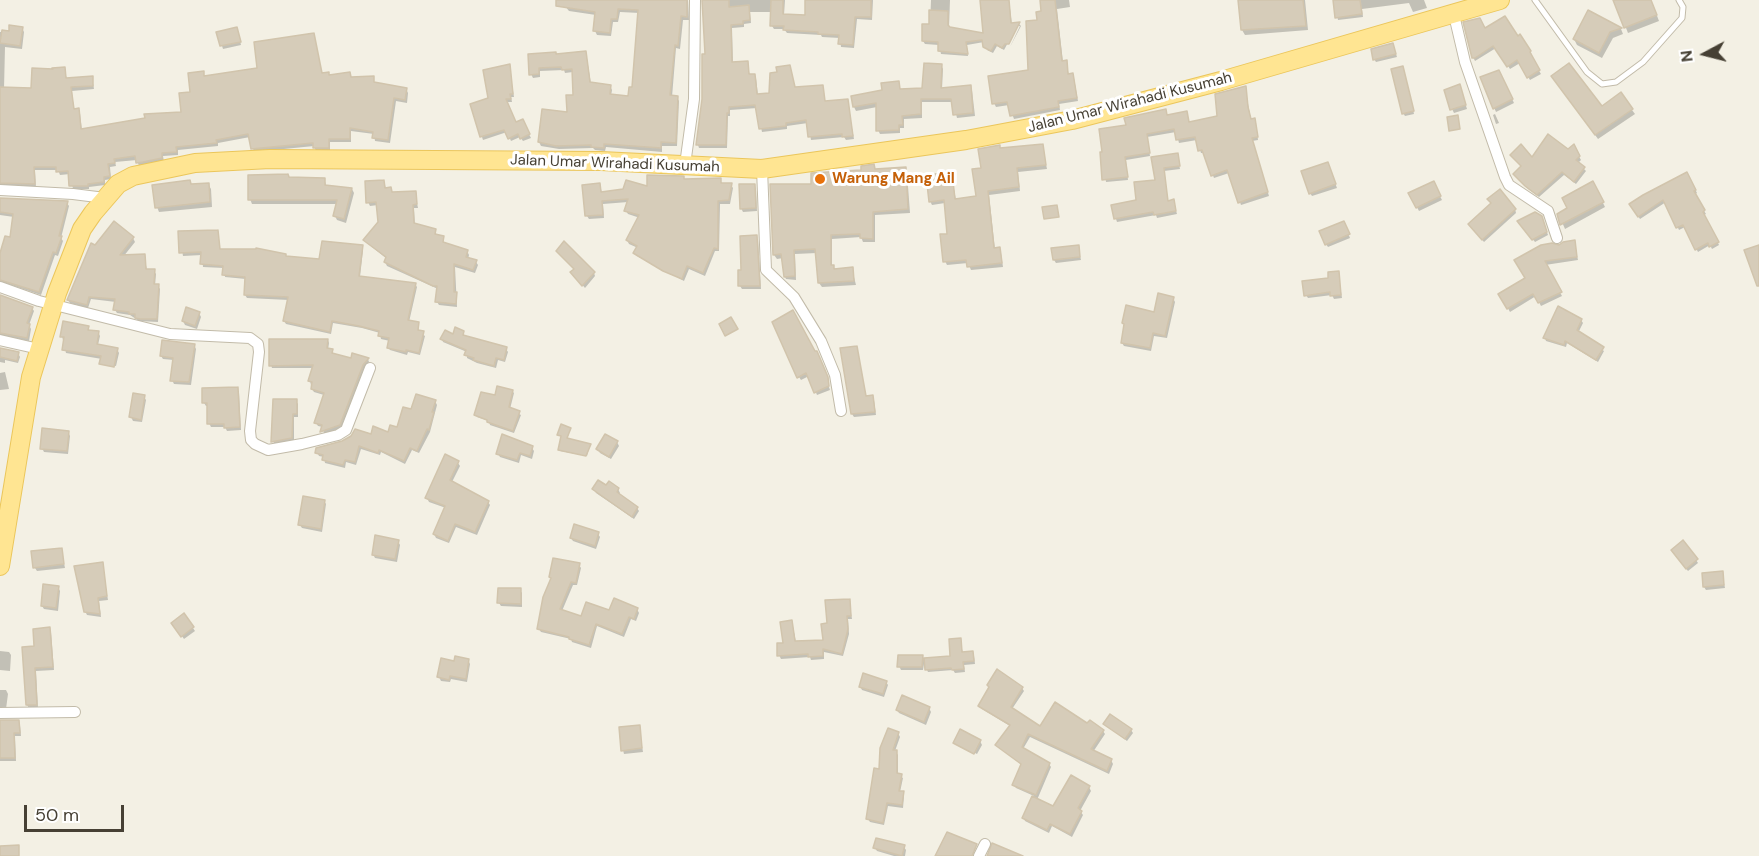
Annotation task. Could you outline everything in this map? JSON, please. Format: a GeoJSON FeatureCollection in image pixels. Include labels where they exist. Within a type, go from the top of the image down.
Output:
{"type":"FeatureCollection","features":[{"type":"Feature","properties":{"kind":"main road","name":"Jalan Umar Wirahadi Kusumah"},"geometry":{"type":"LineString","coordinates":[[0,566],[31,377],[53,304],[82,229],[118,184],[133,176],[195,163],[270,159],[601,161],[762,169],[966,140],[1072,120],[1221,81],[1500,0]]}},
{"type":"Feature","properties":{"kind":"street"},"geometry":{"type":"LineString","coordinates":[[685,165],[694,99],[695,0]]}},
{"type":"Feature","properties":{"kind":"street"},"geometry":{"type":"LineString","coordinates":[[1454,15],[1466,62],[1504,177],[1509,185],[1548,211],[1557,238]]}},
{"type":"Feature","properties":{"kind":"street"},"geometry":{"type":"LineString","coordinates":[[762,169],[766,270],[794,297],[821,341],[835,375],[841,411]]}},
{"type":"Feature","properties":{"kind":"street"},"geometry":{"type":"LineString","coordinates":[[0,190],[105,198]]}},
{"type":"Feature","properties":{"kind":"street"},"geometry":{"type":"LineString","coordinates":[[0,287],[53,304],[170,334],[250,338],[258,344],[259,352],[250,431],[251,440],[268,450],[338,435],[346,430],[370,368]]}},
{"type":"Feature","properties":{"kind":"street"},"geometry":{"type":"LineString","coordinates":[[0,340],[39,349]]}},
{"type":"Feature","properties":{"kind":"street"},"geometry":{"type":"LineString","coordinates":[[0,713],[75,712]]}},
{"type":"Feature","properties":{"kind":"street"},"geometry":{"type":"LineString","coordinates":[[979,856],[985,844]]}},
{"type":"Feature","properties":{"kind":"lane"},"geometry":{"type":"LineString","coordinates":[[1535,0],[1587,72],[1602,84],[1616,82],[1643,62],[1682,18],[1683,7],[1678,0]]}},
{"type":"Feature","properties":{"kind":"building"},"geometry":{"type":"Polygon","coordinates":[[[556,0],[687,0],[687,17],[681,16],[678,46],[675,45],[670,95],[678,96],[676,143],[661,142],[661,148],[604,144],[604,148],[591,147],[591,145],[556,146],[538,142],[542,109],[567,112],[566,95],[573,95],[572,69],[539,68],[539,74],[529,75],[528,54],[586,51],[590,82],[611,85],[610,94],[628,96],[629,87],[632,87],[638,10],[618,9],[617,19],[611,19],[610,33],[593,31],[595,12],[556,6],[556,0]]]}},
{"type":"Feature","properties":{"kind":"building"},"geometry":{"type":"Polygon","coordinates":[[[702,0],[729,0],[729,7],[749,5],[750,20],[743,21],[743,24],[731,25],[732,62],[748,61],[749,74],[755,74],[757,94],[769,93],[770,73],[777,72],[776,67],[790,65],[795,87],[823,85],[825,101],[848,99],[853,136],[842,137],[842,134],[808,137],[806,120],[786,123],[786,126],[759,129],[755,105],[729,107],[726,145],[696,145],[702,99],[702,54],[705,54],[702,0]]]}},
{"type":"Feature","properties":{"kind":"building"},"geometry":{"type":"Polygon","coordinates":[[[771,0],[783,0],[783,14],[805,15],[805,0],[871,0],[871,17],[855,17],[853,45],[838,44],[839,35],[783,30],[784,26],[770,26],[771,0]]]}},
{"type":"Feature","properties":{"kind":"building"},"geometry":{"type":"Polygon","coordinates":[[[980,0],[1009,0],[1011,23],[1020,22],[1009,44],[1005,44],[1002,48],[995,44],[991,51],[983,47],[982,40],[966,42],[968,54],[938,51],[938,42],[922,41],[922,24],[929,24],[929,10],[948,11],[950,27],[983,33],[980,0]]]}},
{"type":"Feature","properties":{"kind":"building"},"geometry":{"type":"Polygon","coordinates":[[[1040,0],[1055,0],[1062,61],[1067,60],[1068,74],[1073,73],[1077,98],[1058,101],[1059,107],[1010,116],[1007,102],[992,104],[988,76],[1028,70],[1026,21],[1037,20],[1036,12],[1041,11],[1040,0]]]}},
{"type":"Feature","properties":{"kind":"building"},"geometry":{"type":"Polygon","coordinates":[[[1238,0],[1303,0],[1306,26],[1241,30],[1238,0]]]}},
{"type":"Feature","properties":{"kind":"building"},"geometry":{"type":"Polygon","coordinates":[[[1333,0],[1360,0],[1362,14],[1335,18],[1333,0]]]}},
{"type":"Feature","properties":{"kind":"building"},"geometry":{"type":"Polygon","coordinates":[[[1613,0],[1651,0],[1657,15],[1624,28],[1613,0]]]}},
{"type":"Feature","properties":{"kind":"building"},"geometry":{"type":"Polygon","coordinates":[[[1588,10],[1622,28],[1610,32],[1599,53],[1573,39],[1588,10]]]}},
{"type":"Feature","properties":{"kind":"building"},"geometry":{"type":"Polygon","coordinates":[[[1505,16],[1518,36],[1520,34],[1540,70],[1527,78],[1517,60],[1507,67],[1493,46],[1472,58],[1463,22],[1480,18],[1485,28],[1505,16]]]}},
{"type":"Feature","properties":{"kind":"building"},"geometry":{"type":"Polygon","coordinates":[[[9,25],[23,27],[20,46],[0,43],[2,30],[9,31],[9,25]]]}},
{"type":"Feature","properties":{"kind":"building"},"geometry":{"type":"Polygon","coordinates":[[[237,27],[241,42],[220,46],[216,32],[237,27]]]}},
{"type":"Feature","properties":{"kind":"building"},"geometry":{"type":"Polygon","coordinates":[[[314,33],[322,73],[329,72],[329,75],[350,72],[351,77],[374,76],[374,82],[407,88],[405,100],[394,98],[388,140],[372,138],[373,132],[350,128],[350,139],[329,139],[329,148],[313,148],[313,143],[251,149],[248,134],[216,140],[217,143],[176,147],[177,152],[162,153],[162,158],[143,162],[136,163],[135,156],[114,159],[115,163],[108,164],[110,176],[104,177],[104,182],[88,184],[88,186],[69,186],[68,171],[56,172],[56,167],[34,167],[35,184],[0,183],[0,87],[31,88],[32,68],[65,67],[66,78],[93,76],[93,86],[71,87],[74,109],[79,108],[81,129],[145,118],[144,114],[181,112],[179,93],[190,92],[188,73],[204,71],[204,76],[257,68],[254,42],[314,33]]]}},
{"type":"Feature","properties":{"kind":"building"},"geometry":{"type":"Polygon","coordinates":[[[1393,43],[1396,54],[1373,60],[1371,49],[1393,43]]]}},
{"type":"Feature","properties":{"kind":"building"},"geometry":{"type":"Polygon","coordinates":[[[924,63],[942,64],[941,88],[971,85],[973,113],[953,115],[951,99],[921,99],[921,114],[902,116],[903,125],[899,125],[899,130],[876,131],[876,103],[853,107],[851,96],[882,90],[881,83],[899,81],[900,89],[922,88],[924,63]]]}},
{"type":"Feature","properties":{"kind":"building"},"geometry":{"type":"Polygon","coordinates":[[[1569,63],[1602,106],[1621,92],[1633,109],[1595,135],[1551,76],[1569,63]]]}},
{"type":"Feature","properties":{"kind":"building"},"geometry":{"type":"Polygon","coordinates":[[[510,64],[513,94],[510,94],[511,99],[506,99],[516,122],[523,119],[530,134],[520,139],[518,134],[508,139],[504,130],[480,137],[470,104],[488,98],[483,70],[510,64]]]}},
{"type":"Feature","properties":{"kind":"building"},"geometry":{"type":"Polygon","coordinates":[[[1403,66],[1414,111],[1402,114],[1391,69],[1403,66]]]}},
{"type":"Feature","properties":{"kind":"building"},"geometry":{"type":"Polygon","coordinates":[[[1499,70],[1513,99],[1493,109],[1480,77],[1499,70]]]}},
{"type":"Feature","properties":{"kind":"building"},"geometry":{"type":"Polygon","coordinates":[[[1460,84],[1466,105],[1450,110],[1444,90],[1460,84]]]}},
{"type":"Feature","properties":{"kind":"building"},"geometry":{"type":"Polygon","coordinates":[[[1246,86],[1248,107],[1251,119],[1255,118],[1258,137],[1252,138],[1268,192],[1238,203],[1227,170],[1211,176],[1202,150],[1198,151],[1195,137],[1176,140],[1174,129],[1147,134],[1150,153],[1125,157],[1128,177],[1102,180],[1099,129],[1126,125],[1124,118],[1166,109],[1167,115],[1187,111],[1189,122],[1217,116],[1215,94],[1246,86]]]}},
{"type":"Feature","properties":{"kind":"building"},"geometry":{"type":"Polygon","coordinates":[[[1458,115],[1460,129],[1449,131],[1447,117],[1458,115]]]}},
{"type":"Feature","properties":{"kind":"building"},"geometry":{"type":"Polygon","coordinates":[[[1548,134],[1568,149],[1574,144],[1580,156],[1576,160],[1585,167],[1574,182],[1562,172],[1537,195],[1513,174],[1521,166],[1510,155],[1521,144],[1532,157],[1548,134]]]}},
{"type":"Feature","properties":{"kind":"building"},"geometry":{"type":"Polygon","coordinates":[[[1043,144],[1046,165],[1017,168],[1019,187],[988,191],[994,248],[1000,247],[1002,263],[967,267],[966,260],[943,262],[940,234],[947,234],[944,200],[929,202],[926,175],[952,172],[955,199],[976,196],[972,169],[981,168],[978,149],[1000,145],[1000,148],[1043,144]]]}},
{"type":"Feature","properties":{"kind":"building"},"geometry":{"type":"Polygon","coordinates":[[[1178,153],[1180,166],[1164,168],[1168,201],[1174,199],[1176,211],[1154,215],[1153,212],[1114,219],[1111,205],[1136,200],[1134,182],[1155,180],[1151,157],[1178,153]]]}},
{"type":"Feature","properties":{"kind":"building"},"geometry":{"type":"Polygon","coordinates":[[[1328,162],[1336,184],[1309,194],[1301,171],[1328,162]]]}},
{"type":"Feature","properties":{"kind":"building"},"geometry":{"type":"Polygon","coordinates":[[[874,164],[875,169],[906,167],[908,209],[873,212],[873,239],[860,238],[860,234],[831,235],[831,265],[834,265],[834,269],[853,267],[854,281],[818,283],[815,249],[794,250],[795,276],[784,277],[781,254],[773,255],[770,184],[811,184],[811,173],[861,170],[861,166],[874,164]]]}},
{"type":"Feature","properties":{"kind":"building"},"geometry":{"type":"Polygon","coordinates":[[[1687,172],[1696,190],[1694,191],[1705,210],[1703,212],[1719,242],[1709,247],[1708,243],[1695,250],[1683,225],[1676,228],[1663,200],[1638,217],[1629,204],[1687,172]]]}},
{"type":"Feature","properties":{"kind":"building"},"geometry":{"type":"Polygon","coordinates":[[[288,174],[289,177],[325,178],[325,185],[352,188],[344,219],[333,216],[337,200],[248,200],[248,175],[288,174]]]}},
{"type":"Feature","properties":{"kind":"building"},"geometry":{"type":"Polygon","coordinates":[[[647,175],[684,176],[684,179],[721,178],[721,183],[732,183],[729,200],[718,201],[718,249],[714,248],[703,273],[687,266],[682,279],[663,271],[633,253],[637,246],[626,240],[639,215],[624,211],[628,199],[602,201],[603,215],[585,216],[582,185],[600,183],[601,192],[623,189],[626,180],[647,186],[647,175]]]}},
{"type":"Feature","properties":{"kind":"building"},"geometry":{"type":"Polygon","coordinates":[[[190,180],[191,184],[209,183],[210,202],[155,208],[152,185],[190,180]]]}},
{"type":"Feature","properties":{"kind":"building"},"geometry":{"type":"Polygon","coordinates":[[[384,180],[385,188],[391,187],[392,192],[416,191],[417,204],[413,205],[414,223],[436,229],[435,234],[444,236],[443,242],[468,250],[466,257],[477,260],[473,270],[454,264],[456,304],[435,302],[437,286],[384,262],[386,257],[363,240],[378,222],[376,202],[366,203],[365,181],[384,180]]]}},
{"type":"Feature","properties":{"kind":"building"},"geometry":{"type":"Polygon","coordinates":[[[1434,181],[1441,196],[1416,208],[1408,193],[1434,181]]]}},
{"type":"Feature","properties":{"kind":"building"},"geometry":{"type":"Polygon","coordinates":[[[1593,181],[1604,202],[1560,225],[1557,214],[1567,208],[1562,198],[1593,181]]]}},
{"type":"Feature","properties":{"kind":"building"},"geometry":{"type":"Polygon","coordinates":[[[739,184],[755,184],[756,208],[740,209],[739,184]]]}},
{"type":"Feature","properties":{"kind":"building"},"geometry":{"type":"Polygon","coordinates":[[[1500,189],[1516,209],[1482,240],[1468,224],[1491,203],[1487,199],[1500,189]]]}},
{"type":"Feature","properties":{"kind":"building"},"geometry":{"type":"Polygon","coordinates":[[[0,198],[68,201],[59,236],[62,236],[56,253],[53,252],[39,292],[0,280],[0,253],[5,236],[10,237],[13,214],[0,212],[0,198]]]}},
{"type":"Feature","properties":{"kind":"building"},"geometry":{"type":"Polygon","coordinates":[[[1057,205],[1059,217],[1044,219],[1042,207],[1057,205]]]}},
{"type":"Feature","properties":{"kind":"building"},"geometry":{"type":"Polygon","coordinates":[[[1535,212],[1542,216],[1547,232],[1532,240],[1517,221],[1535,212]]]}},
{"type":"Feature","properties":{"kind":"building"},"geometry":{"type":"Polygon","coordinates":[[[114,221],[134,237],[120,255],[145,254],[146,269],[155,269],[154,284],[159,284],[157,319],[135,318],[135,314],[113,310],[115,299],[89,297],[87,305],[67,300],[91,243],[95,245],[114,221]]]}},
{"type":"Feature","properties":{"kind":"building"},"geometry":{"type":"Polygon","coordinates":[[[1344,221],[1350,234],[1325,245],[1319,231],[1344,221]]]}},
{"type":"Feature","properties":{"kind":"building"},"geometry":{"type":"Polygon","coordinates":[[[218,230],[220,249],[256,248],[286,254],[286,256],[319,259],[322,241],[363,245],[359,276],[416,283],[408,320],[419,322],[418,330],[424,331],[419,353],[387,348],[389,338],[378,336],[379,331],[359,326],[332,321],[330,332],[283,321],[288,297],[244,295],[245,277],[222,275],[223,266],[200,264],[201,252],[179,253],[178,231],[218,230]]]}},
{"type":"Feature","properties":{"kind":"building"},"geometry":{"type":"Polygon","coordinates":[[[757,235],[760,286],[738,286],[738,270],[741,270],[740,236],[757,235]]]}},
{"type":"Feature","properties":{"kind":"building"},"geometry":{"type":"Polygon","coordinates":[[[1575,240],[1577,257],[1545,261],[1562,292],[1538,303],[1533,294],[1507,309],[1498,294],[1525,278],[1514,260],[1541,245],[1552,243],[1559,245],[1575,240]]]}},
{"type":"Feature","properties":{"kind":"building"},"geometry":{"type":"Polygon","coordinates":[[[564,241],[595,272],[582,286],[570,272],[574,269],[556,251],[564,241]]]}},
{"type":"Feature","properties":{"kind":"building"},"geometry":{"type":"Polygon","coordinates":[[[1079,245],[1080,257],[1053,260],[1051,248],[1079,245]]]}},
{"type":"Feature","properties":{"kind":"building"},"geometry":{"type":"Polygon","coordinates":[[[1759,245],[1759,286],[1757,286],[1744,250],[1759,245]]]}},
{"type":"Feature","properties":{"kind":"building"},"geometry":{"type":"Polygon","coordinates":[[[1339,271],[1341,295],[1330,296],[1330,292],[1304,296],[1302,281],[1328,278],[1328,272],[1339,271]]]}},
{"type":"Feature","properties":{"kind":"building"},"geometry":{"type":"Polygon","coordinates":[[[1158,293],[1174,297],[1165,336],[1153,333],[1150,348],[1121,343],[1126,305],[1154,312],[1158,293]]]}},
{"type":"Feature","properties":{"kind":"building"},"geometry":{"type":"Polygon","coordinates":[[[0,295],[33,307],[27,323],[30,324],[27,338],[0,333],[0,295]]]}},
{"type":"Feature","properties":{"kind":"building"},"geometry":{"type":"Polygon","coordinates":[[[1558,306],[1582,319],[1577,330],[1604,347],[1596,360],[1565,341],[1564,345],[1543,338],[1558,306]]]}},
{"type":"Feature","properties":{"kind":"building"},"geometry":{"type":"Polygon","coordinates":[[[186,307],[200,312],[195,326],[182,321],[186,307]]]}},
{"type":"Feature","properties":{"kind":"building"},"geometry":{"type":"Polygon","coordinates":[[[793,310],[817,351],[828,377],[829,386],[814,393],[806,373],[797,378],[772,322],[793,310]]]}},
{"type":"Feature","properties":{"kind":"building"},"geometry":{"type":"Polygon","coordinates":[[[731,317],[738,329],[725,336],[719,324],[731,317]]]}},
{"type":"Feature","properties":{"kind":"building"},"geometry":{"type":"Polygon","coordinates":[[[63,321],[89,326],[88,330],[99,331],[97,344],[118,348],[114,367],[99,364],[101,356],[62,350],[64,337],[60,337],[63,321]]]}},
{"type":"Feature","properties":{"kind":"building"},"geometry":{"type":"Polygon","coordinates":[[[455,327],[464,331],[463,335],[507,347],[504,360],[496,358],[494,366],[473,360],[474,358],[464,355],[466,350],[440,339],[445,330],[453,334],[455,327]]]}},
{"type":"Feature","properties":{"kind":"building"},"geometry":{"type":"Polygon","coordinates":[[[269,339],[328,339],[327,348],[333,349],[332,353],[351,358],[352,353],[369,358],[363,365],[340,425],[320,432],[322,425],[314,423],[324,393],[311,389],[312,382],[308,381],[313,365],[269,366],[269,339]]]}},
{"type":"Feature","properties":{"kind":"building"},"geometry":{"type":"Polygon","coordinates":[[[162,340],[195,344],[189,382],[170,381],[173,358],[160,356],[162,340]]]}},
{"type":"Feature","properties":{"kind":"building"},"geometry":{"type":"Polygon","coordinates":[[[857,346],[866,396],[873,395],[875,412],[851,414],[840,348],[857,346]]]}},
{"type":"Feature","properties":{"kind":"building"},"geometry":{"type":"Polygon","coordinates":[[[0,348],[19,352],[17,361],[0,357],[0,348]]]}},
{"type":"Feature","properties":{"kind":"building"},"geometry":{"type":"Polygon","coordinates":[[[497,386],[513,390],[509,407],[520,411],[513,431],[474,415],[481,392],[495,395],[497,386]]]}},
{"type":"Feature","properties":{"kind":"building"},"geometry":{"type":"Polygon","coordinates":[[[238,387],[240,427],[224,428],[224,424],[207,424],[207,403],[202,403],[202,388],[238,387]]]}},
{"type":"Feature","properties":{"kind":"building"},"geometry":{"type":"Polygon","coordinates":[[[133,393],[145,395],[141,420],[129,417],[133,393]]]}},
{"type":"Feature","properties":{"kind":"building"},"geometry":{"type":"Polygon","coordinates":[[[416,394],[436,400],[432,412],[434,412],[429,430],[427,429],[417,451],[410,448],[404,461],[379,450],[378,453],[359,446],[355,462],[345,460],[343,465],[322,460],[323,455],[315,453],[316,448],[342,441],[351,436],[355,429],[371,434],[373,426],[388,432],[390,425],[397,427],[403,407],[411,409],[416,394]]]}},
{"type":"Feature","properties":{"kind":"building"},"geometry":{"type":"Polygon","coordinates":[[[273,399],[297,399],[297,414],[293,414],[292,438],[271,442],[273,399]]]}},
{"type":"Feature","properties":{"kind":"building"},"geometry":{"type":"Polygon","coordinates":[[[561,424],[571,428],[567,438],[591,444],[586,456],[558,450],[561,436],[557,435],[561,424]]]}},
{"type":"Feature","properties":{"kind":"building"},"geometry":{"type":"Polygon","coordinates":[[[42,428],[69,431],[67,451],[40,449],[42,428]]]}},
{"type":"Feature","properties":{"kind":"building"},"geometry":{"type":"Polygon","coordinates":[[[502,434],[533,446],[530,456],[520,453],[517,460],[496,454],[502,434]]]}},
{"type":"Feature","properties":{"kind":"building"},"geometry":{"type":"Polygon","coordinates":[[[605,434],[618,441],[609,457],[596,449],[605,434]]]}},
{"type":"Feature","properties":{"kind":"building"},"geometry":{"type":"Polygon","coordinates":[[[445,454],[459,461],[450,480],[489,501],[475,532],[455,524],[448,541],[433,534],[445,506],[425,498],[445,454]]]}},
{"type":"Feature","properties":{"kind":"building"},"geometry":{"type":"Polygon","coordinates":[[[598,480],[606,485],[609,481],[619,488],[617,492],[638,507],[632,517],[592,489],[598,480]]]}},
{"type":"Feature","properties":{"kind":"building"},"geometry":{"type":"Polygon","coordinates":[[[303,496],[325,500],[321,529],[298,525],[303,496]]]}},
{"type":"Feature","properties":{"kind":"building"},"geometry":{"type":"Polygon","coordinates":[[[574,524],[599,532],[595,546],[570,538],[574,524]]]}},
{"type":"Feature","properties":{"kind":"building"},"geometry":{"type":"Polygon","coordinates":[[[375,535],[399,540],[395,559],[372,555],[375,535]]]}},
{"type":"Feature","properties":{"kind":"building"},"geometry":{"type":"Polygon","coordinates":[[[1683,540],[1698,559],[1686,569],[1671,550],[1683,540]]]}},
{"type":"Feature","properties":{"kind":"building"},"geometry":{"type":"Polygon","coordinates":[[[62,548],[64,564],[33,568],[31,551],[62,548]]]}},
{"type":"Feature","properties":{"kind":"building"},"geometry":{"type":"Polygon","coordinates":[[[553,558],[580,563],[576,583],[571,582],[560,609],[581,616],[586,602],[609,610],[614,598],[638,608],[634,619],[629,617],[622,634],[596,624],[589,645],[537,629],[543,597],[551,578],[549,577],[553,558]]]}},
{"type":"Feature","properties":{"kind":"building"},"geometry":{"type":"Polygon","coordinates":[[[103,562],[107,596],[98,598],[100,614],[84,612],[74,566],[103,562]]]}},
{"type":"Feature","properties":{"kind":"building"},"geometry":{"type":"Polygon","coordinates":[[[1723,571],[1724,585],[1703,587],[1702,573],[1723,571]]]}},
{"type":"Feature","properties":{"kind":"building"},"geometry":{"type":"Polygon","coordinates":[[[43,584],[59,586],[56,608],[41,606],[43,584]]]}},
{"type":"Feature","properties":{"kind":"building"},"geometry":{"type":"Polygon","coordinates":[[[498,588],[521,588],[521,604],[497,603],[498,588]]]}},
{"type":"Feature","properties":{"kind":"building"},"geometry":{"type":"Polygon","coordinates":[[[850,599],[851,616],[847,616],[848,629],[842,654],[823,649],[823,656],[808,657],[808,654],[777,656],[777,643],[783,643],[780,622],[792,620],[795,641],[823,640],[821,624],[827,623],[825,600],[850,599]]]}},
{"type":"Feature","properties":{"kind":"building"},"geometry":{"type":"Polygon","coordinates":[[[184,613],[194,627],[181,637],[171,623],[184,613]]]}},
{"type":"Feature","properties":{"kind":"building"},"geometry":{"type":"Polygon","coordinates":[[[50,627],[53,667],[35,668],[37,705],[26,705],[22,647],[34,646],[33,629],[50,627]]]}},
{"type":"Feature","properties":{"kind":"building"},"geometry":{"type":"Polygon","coordinates":[[[961,638],[962,652],[973,651],[974,661],[963,662],[964,669],[925,670],[924,658],[950,656],[949,639],[961,638]]]}},
{"type":"Feature","properties":{"kind":"building"},"geometry":{"type":"Polygon","coordinates":[[[898,655],[923,655],[922,667],[897,667],[898,655]]]}},
{"type":"Feature","properties":{"kind":"building"},"geometry":{"type":"Polygon","coordinates":[[[455,656],[469,659],[466,679],[450,676],[449,680],[437,677],[441,658],[454,661],[455,656]]]}},
{"type":"Feature","properties":{"kind":"building"},"geometry":{"type":"Polygon","coordinates":[[[997,669],[1023,687],[1011,707],[1040,726],[1055,702],[1087,723],[1090,720],[1104,730],[1091,749],[1112,759],[1107,771],[1028,734],[1022,747],[1050,763],[1036,795],[1012,785],[1021,764],[995,745],[1010,725],[978,706],[997,669]]]}},
{"type":"Feature","properties":{"kind":"building"},"geometry":{"type":"Polygon","coordinates":[[[863,673],[887,681],[883,694],[859,687],[863,673]]]}},
{"type":"Feature","properties":{"kind":"building"},"geometry":{"type":"Polygon","coordinates":[[[902,695],[930,707],[924,722],[896,710],[902,695]]]}},
{"type":"Feature","properties":{"kind":"building"},"geometry":{"type":"Polygon","coordinates":[[[1110,714],[1132,729],[1125,739],[1103,724],[1110,714]]]}},
{"type":"Feature","properties":{"kind":"building"},"geometry":{"type":"Polygon","coordinates":[[[0,720],[19,720],[20,733],[14,733],[15,758],[0,758],[0,720]]]}},
{"type":"Feature","properties":{"kind":"building"},"geometry":{"type":"Polygon","coordinates":[[[640,725],[642,748],[621,751],[619,727],[640,725]]]}},
{"type":"Feature","properties":{"kind":"building"},"geometry":{"type":"Polygon","coordinates":[[[888,728],[899,732],[893,750],[897,750],[897,773],[902,774],[899,791],[904,791],[902,805],[887,803],[883,823],[866,819],[874,768],[879,769],[880,748],[888,728]]]}},
{"type":"Feature","properties":{"kind":"building"},"geometry":{"type":"Polygon","coordinates":[[[960,729],[981,740],[974,754],[953,743],[960,729]]]}},
{"type":"Feature","properties":{"kind":"building"},"geometry":{"type":"Polygon","coordinates":[[[1071,775],[1090,786],[1078,808],[1082,811],[1070,834],[1050,824],[1047,830],[1022,818],[1032,796],[1053,806],[1071,775]]]}},
{"type":"Feature","properties":{"kind":"building"},"geometry":{"type":"Polygon","coordinates":[[[947,832],[977,844],[972,856],[935,856],[947,832]]]}},
{"type":"Feature","properties":{"kind":"building"},"geometry":{"type":"Polygon","coordinates":[[[876,838],[905,845],[902,856],[873,848],[876,838]]]}},
{"type":"Feature","properties":{"kind":"building"},"geometry":{"type":"Polygon","coordinates":[[[992,843],[1023,856],[987,856],[992,843]]]}},
{"type":"Feature","properties":{"kind":"building"},"geometry":{"type":"Polygon","coordinates":[[[19,845],[19,856],[0,856],[0,846],[19,845]]]}},
{"type":"Feature","properties":{"kind":"place","name":"Warung Mang Ail"},"geometry":{"type":"Point","coordinates":[820,179]}}]}
